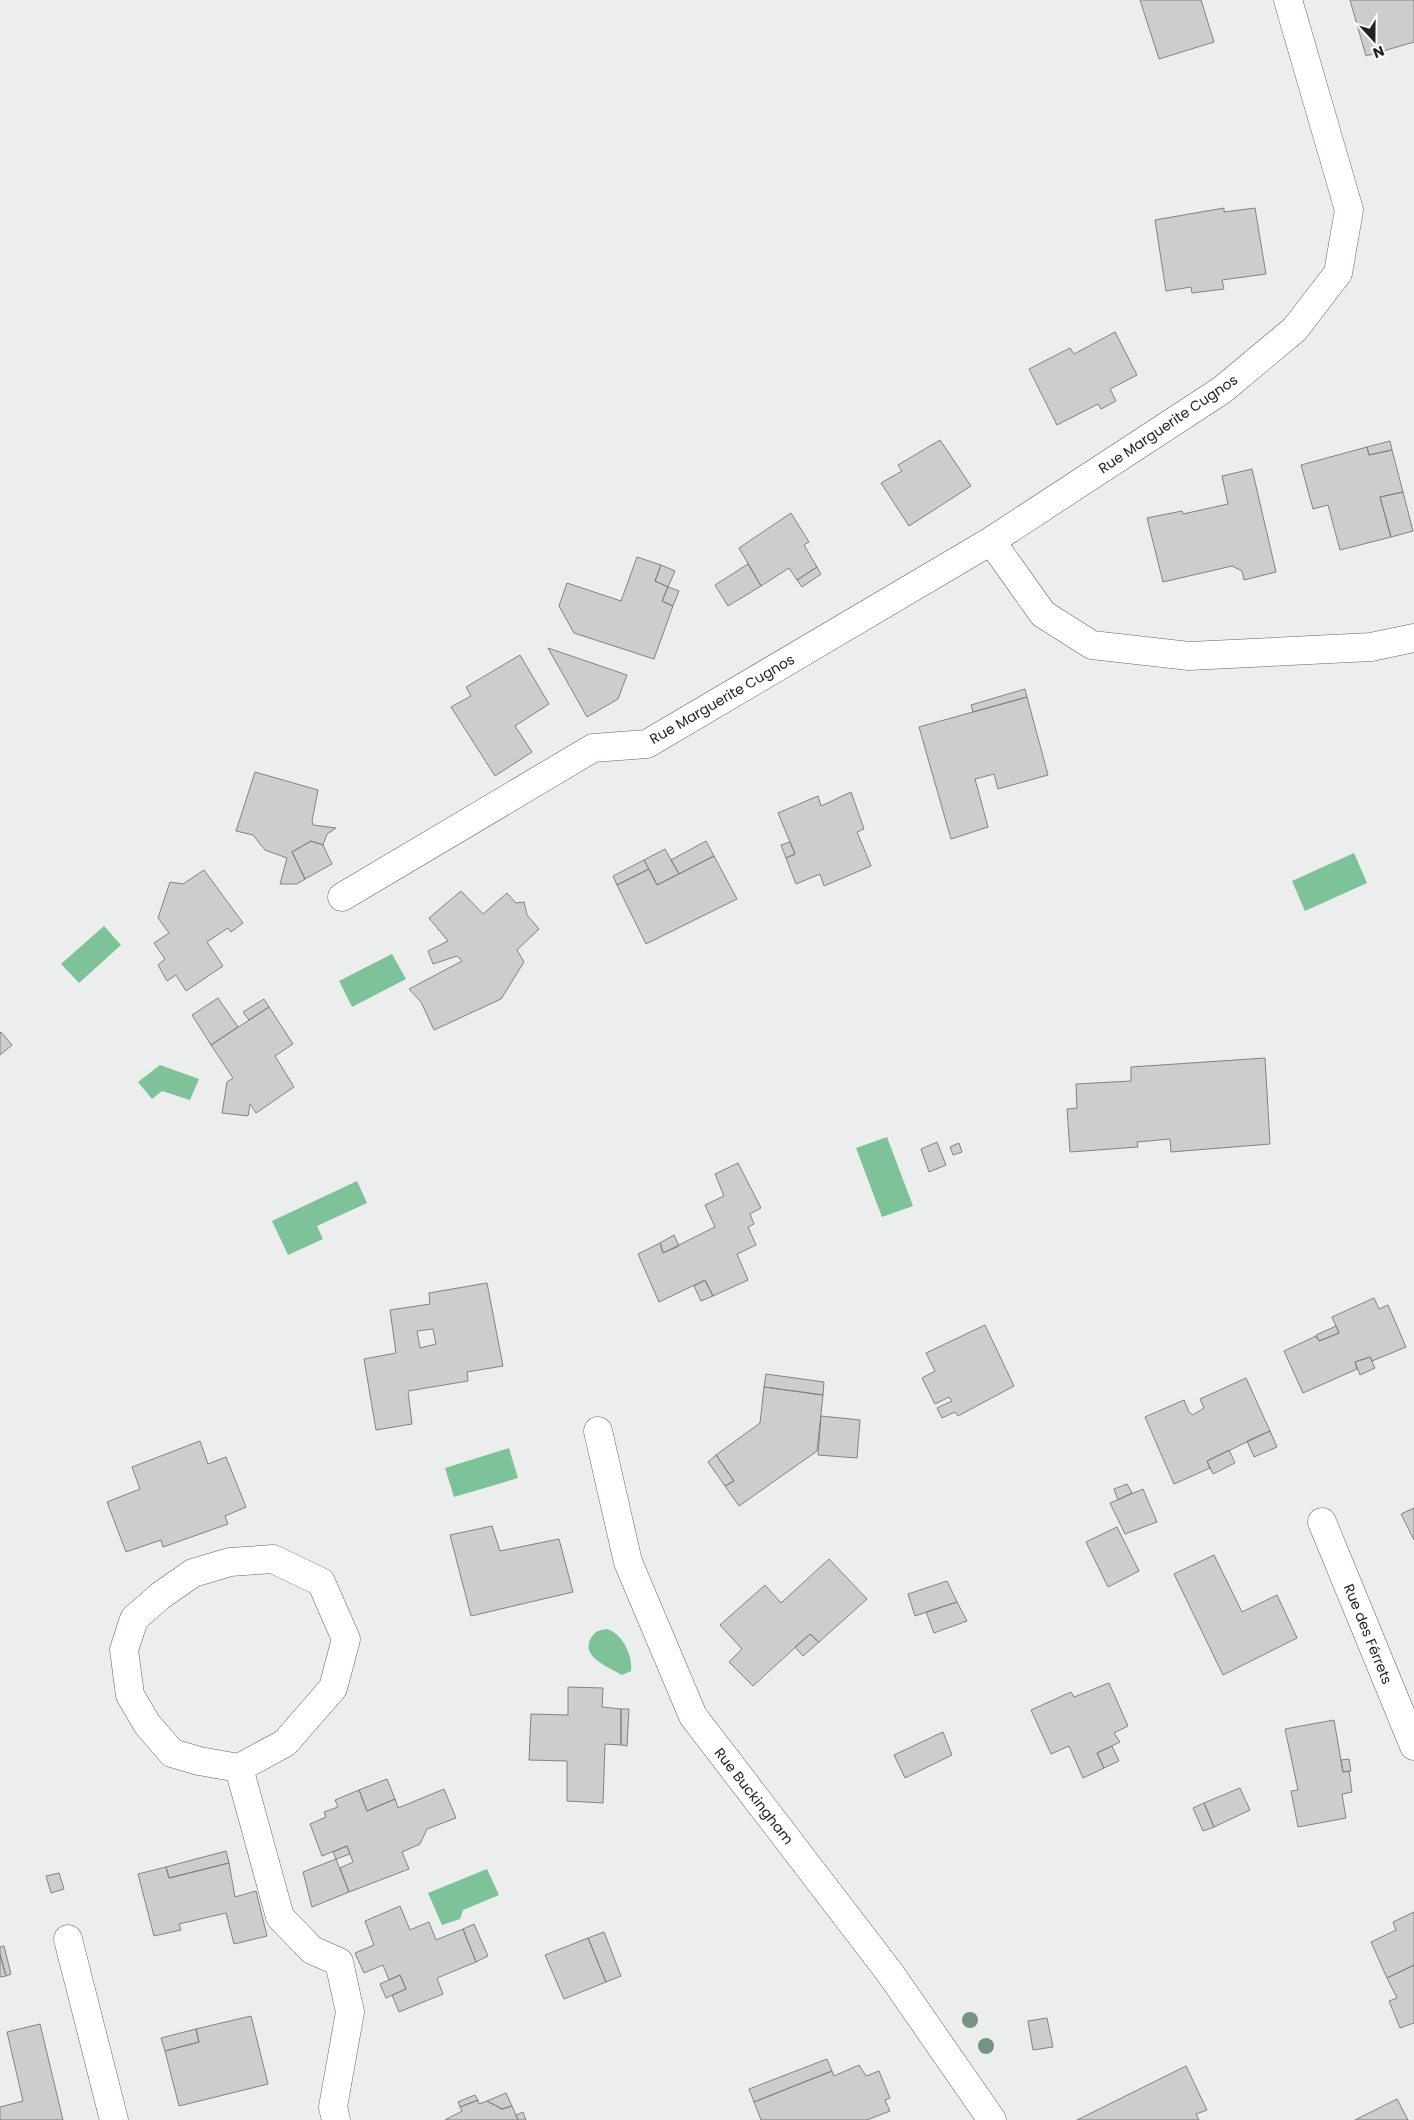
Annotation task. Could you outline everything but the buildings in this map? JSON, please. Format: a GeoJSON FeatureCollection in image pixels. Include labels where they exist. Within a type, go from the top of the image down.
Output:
{"type":"FeatureCollection","features":[{"type":"Feature","properties":{"kind":"street","name":"Rue Marguerite Cugnos"},"geometry":{"type":"LineString","coordinates":[[342,897],[593,748],[647,744],[991,541],[1222,390],[1295,329],[1338,273],[1348,210],[1288,0]]}},
{"type":"Feature","properties":{"kind":"street"},"geometry":{"type":"LineString","coordinates":[[991,541],[1043,614],[1092,645],[1189,656],[1371,647],[1414,638]]}},
{"type":"Feature","properties":{"kind":"street","name":"Rue Buckingham"},"geometry":{"type":"LineString","coordinates":[[598,1431],[628,1562],[692,1716],[890,1973],[992,2120]]}},
{"type":"Feature","properties":{"kind":"street","name":"Rue des Férrets"},"geometry":{"type":"LineString","coordinates":[[1322,1522],[1414,1746]]}},
{"type":"Feature","properties":{"kind":"street"},"geometry":{"type":"LineString","coordinates":[[273,1559],[321,1582],[346,1639],[334,1688],[285,1743],[239,1768],[200,1761],[172,1753],[146,1724],[130,1695],[124,1650],[134,1619],[160,1596],[193,1574],[230,1562],[273,1559]]}},
{"type":"Feature","properties":{"kind":"street"},"geometry":{"type":"LineString","coordinates":[[239,1768],[280,1917],[312,1950],[339,1962],[350,2012],[333,2107],[336,2120]]}},
{"type":"Feature","properties":{"kind":"street"},"geometry":{"type":"LineString","coordinates":[[68,1939],[114,2120]]}},
{"type":"Feature","properties":{"kind":"shaded area"},"geometry":{"type":"Polygon","coordinates":[[[1354,853],[1367,883],[1305,911],[1292,881],[1354,853]]]}},
{"type":"Feature","properties":{"kind":"shaded area"},"geometry":{"type":"Polygon","coordinates":[[[104,926],[121,945],[79,983],[61,964],[104,926]]]}},
{"type":"Feature","properties":{"kind":"shaded area"},"geometry":{"type":"Polygon","coordinates":[[[392,954],[406,979],[352,1007],[339,981],[392,954]]]}},
{"type":"Feature","properties":{"kind":"shaded area"},"geometry":{"type":"Polygon","coordinates":[[[160,1065],[199,1079],[190,1100],[162,1091],[152,1099],[138,1082],[160,1065]]]}},
{"type":"Feature","properties":{"kind":"shaded area"},"geometry":{"type":"Polygon","coordinates":[[[887,1137],[913,1206],[882,1217],[856,1148],[887,1137]]]}},
{"type":"Feature","properties":{"kind":"shaded area"},"geometry":{"type":"Polygon","coordinates":[[[357,1181],[367,1203],[317,1226],[323,1239],[288,1255],[272,1221],[357,1181]]]}},
{"type":"Feature","properties":{"kind":"shaded area"},"geometry":{"type":"Polygon","coordinates":[[[509,1448],[518,1478],[454,1497],[445,1468],[509,1448]]]}},
{"type":"Feature","properties":{"kind":"shaded area"},"geometry":{"type":"Polygon","coordinates":[[[607,1629],[618,1636],[629,1652],[631,1671],[622,1675],[598,1661],[589,1651],[591,1638],[594,1634],[607,1629]]]}},
{"type":"Feature","properties":{"kind":"shaded area"},"geometry":{"type":"Polygon","coordinates":[[[487,1869],[499,1895],[463,1910],[460,1919],[442,1925],[428,1893],[487,1869]]]}}]}
